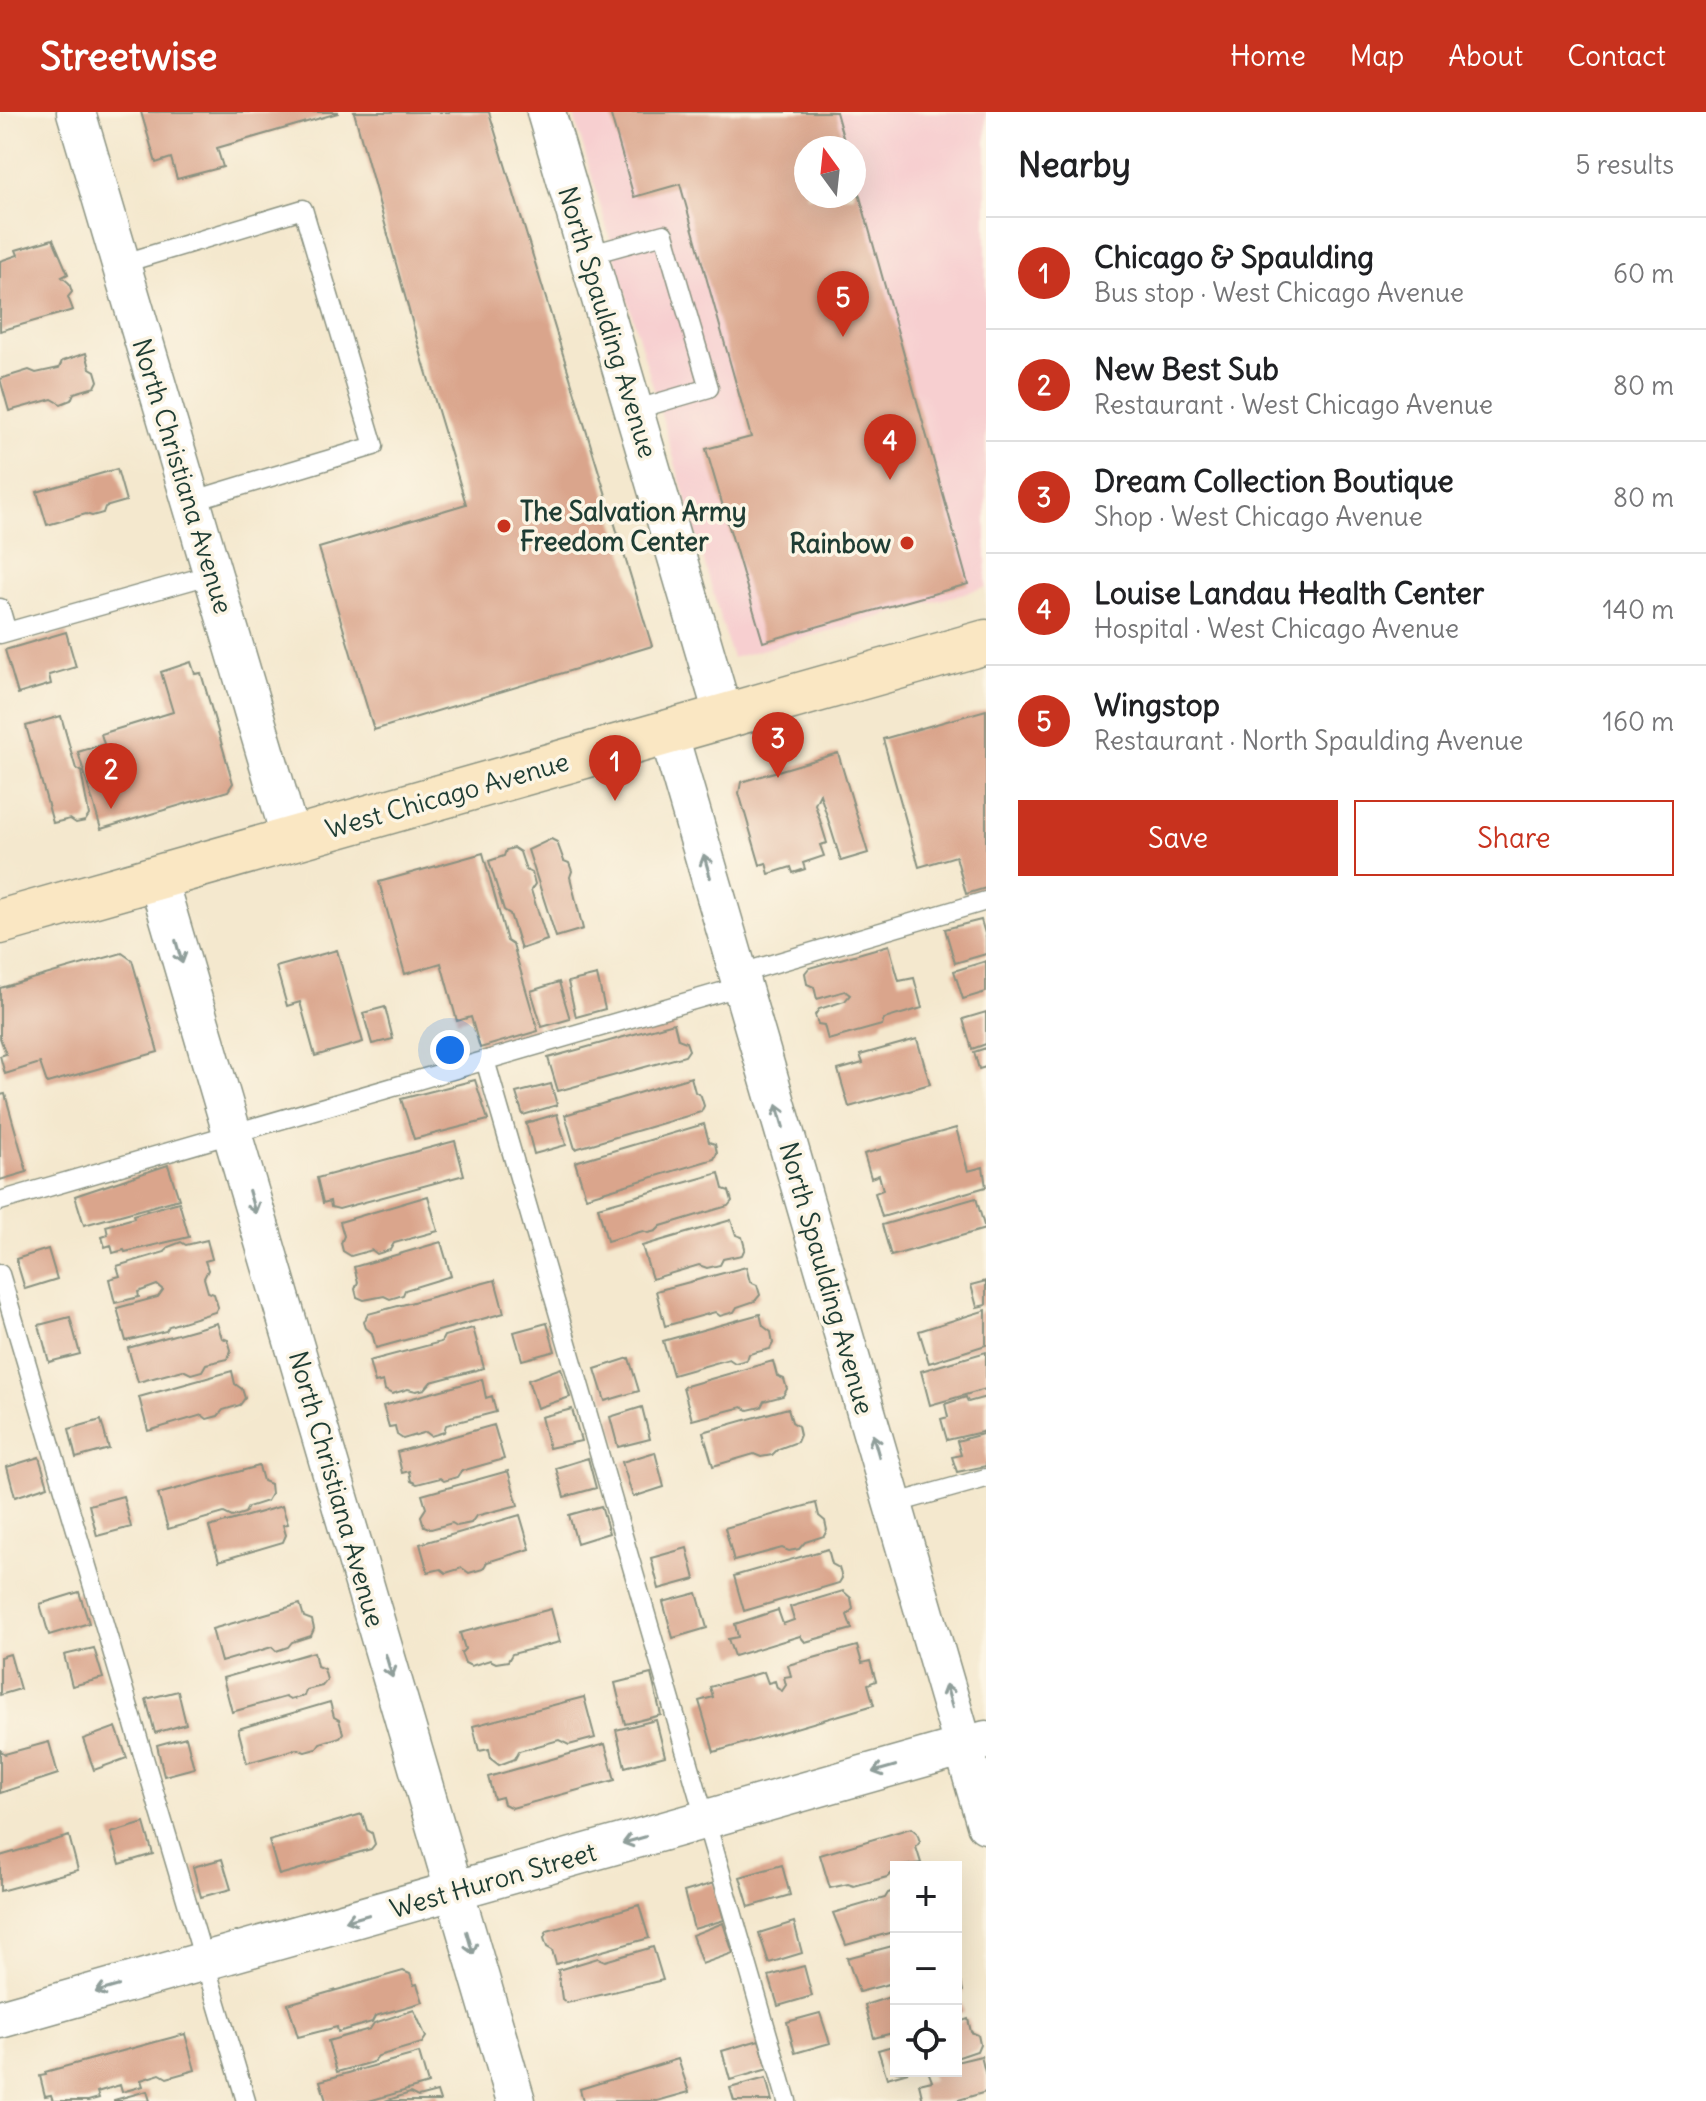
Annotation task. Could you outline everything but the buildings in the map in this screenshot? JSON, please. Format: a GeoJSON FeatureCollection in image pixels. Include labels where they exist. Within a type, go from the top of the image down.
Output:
{"type":"FeatureCollection","features":[{"type":"Feature","properties":{"kind":"main road","name":"West Chicago Avenue"},"geometry":{"type":"LineString","coordinates":[[0,922],[986,642]]}},
{"type":"Feature","properties":{"kind":"street","name":"North Christiana Avenue"},"geometry":{"type":"LineString","coordinates":[[76,112],[291,839]]}},
{"type":"Feature","properties":{"kind":"street","name":"North Spaulding Avenue"},"geometry":{"type":"LineString","coordinates":[[546,112],[724,717]]}},
{"type":"Feature","properties":{"kind":"street","name":"North Spaulding Avenue"},"geometry":{"type":"LineString","coordinates":[[668,732],[893,1504],[975,1743],[986,1824]]}},
{"type":"Feature","properties":{"kind":"street","name":"North Christiana Avenue"},"geometry":{"type":"LineString","coordinates":[[157,877],[516,2101]]}},
{"type":"Feature","properties":{"kind":"street","name":"West Huron Street"},"geometry":{"type":"LineString","coordinates":[[0,2019],[975,1743]]}},
{"type":"Feature","properties":{"kind":"lane"},"geometry":{"type":"LineString","coordinates":[[121,264],[303,209],[374,446],[191,501]]}},
{"type":"Feature","properties":{"kind":"lane"},"geometry":{"type":"LineString","coordinates":[[588,255],[664,234],[709,388],[634,410]]}},
{"type":"Feature","properties":{"kind":"lane"},"geometry":{"type":"LineString","coordinates":[[0,608],[4,633],[213,574]]}},
{"type":"Feature","properties":{"kind":"lane"},"geometry":{"type":"LineString","coordinates":[[0,1201],[485,1060],[984,907]]}},
{"type":"Feature","properties":{"kind":"lane"},"geometry":{"type":"LineString","coordinates":[[485,1060],[787,2101]]}},
{"type":"Feature","properties":{"kind":"lane"},"geometry":{"type":"LineString","coordinates":[[0,1274],[246,2101]]}},
{"type":"Feature","properties":{"kind":"lane"},"geometry":{"type":"LineString","coordinates":[[893,1504],[986,1478]]}},
{"type":"Feature","properties":{"kind":"shaded area"},"geometry":{"type":"Polygon","coordinates":[[[573,112],[986,112],[986,587],[732,658],[573,112]]]}},
{"type":"Feature","properties":{"kind":"place","name":"Wingstop"},"geometry":{"type":"Point","coordinates":[843,337]}},
{"type":"Feature","properties":{"kind":"place","name":"Louise Landau Health Center"},"geometry":{"type":"Point","coordinates":[890,480]}},
{"type":"Feature","properties":{"kind":"place","name":"The Salvation Army Freedom Center"},"geometry":{"type":"Point","coordinates":[504,526]}},
{"type":"Feature","properties":{"kind":"place","name":"Rainbow"},"geometry":{"type":"Point","coordinates":[907,543]}},
{"type":"Feature","properties":{"kind":"place","name":"Dream Collection Boutique"},"geometry":{"type":"Point","coordinates":[778,778]}},
{"type":"Feature","properties":{"kind":"place","name":"Chicago & Spaulding"},"geometry":{"type":"Point","coordinates":[615,801]}},
{"type":"Feature","properties":{"kind":"place","name":"New Best Sub"},"geometry":{"type":"Point","coordinates":[111,809]}}]}
